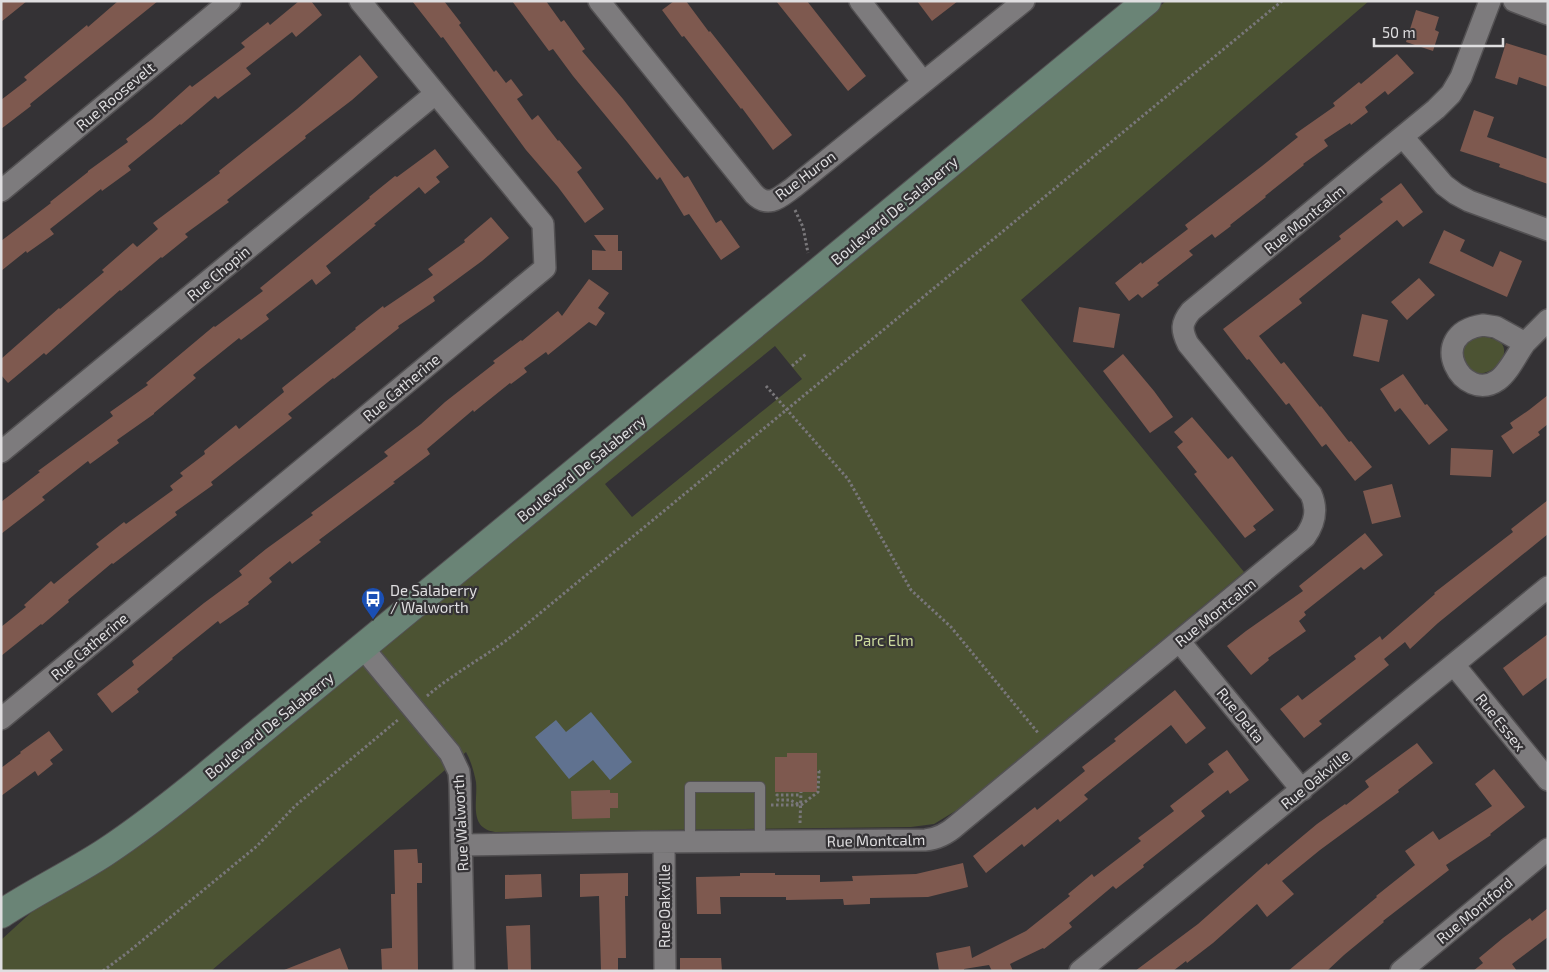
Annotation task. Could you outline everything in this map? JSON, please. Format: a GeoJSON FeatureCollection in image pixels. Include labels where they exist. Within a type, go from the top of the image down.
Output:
{"type":"FeatureCollection","features":[{"type":"Feature","properties":{"kind":"street","name":"Rue Roosevelt"},"geometry":{"type":"LineString","coordinates":[[1,191],[230,1]]}},
{"type":"Feature","properties":{"kind":"street","name":"Rue Catherine"},"geometry":{"type":"LineString","coordinates":[[1,719],[545,268],[543,224],[360,1]]}},
{"type":"Feature","properties":{"kind":"street","name":"Rue Huron"},"geometry":{"type":"LineString","coordinates":[[599,1],[754,194],[764,202],[779,197],[794,187],[1024,1]]}},
{"type":"Feature","properties":{"kind":"street"},"geometry":{"type":"LineString","coordinates":[[860,1],[923,82]]}},
{"type":"Feature","properties":{"kind":"street","name":"Boulevard De Salaberry"},"geometry":{"type":"LineString","coordinates":[[1,914],[88,863],[138,830],[205,777],[1147,1]]}},
{"type":"Feature","properties":{"kind":"street","name":"Rue Montcalm"},"geometry":{"type":"LineString","coordinates":[[462,845],[935,839],[952,830],[1306,537],[1314,523],[1316,507],[1311,494],[1188,344],[1184,336],[1183,327],[1185,319],[1191,311],[1436,109],[1457,85],[1490,1]]}},
{"type":"Feature","properties":{"kind":"street"},"geometry":{"type":"LineString","coordinates":[[1514,1],[1548,14]]}},
{"type":"Feature","properties":{"kind":"street","name":"Rue Chopin"},"geometry":{"type":"LineString","coordinates":[[1,452],[435,94]]}},
{"type":"Feature","properties":{"kind":"street"},"geometry":{"type":"LineString","coordinates":[[1403,137],[1444,185],[1456,194],[1469,201],[1548,230]]}},
{"type":"Feature","properties":{"kind":"street"},"geometry":{"type":"LineString","coordinates":[[1525,342],[1548,320]]}},
{"type":"Feature","properties":{"kind":"street","name":"Rue Oakville"},"geometry":{"type":"LineString","coordinates":[[1080,971],[1548,587]]}},
{"type":"Feature","properties":{"kind":"street","name":"Rue Delta"},"geometry":{"type":"LineString","coordinates":[[1180,641],[1302,790]]}},
{"type":"Feature","properties":{"kind":"street","name":"Rue Walworth"},"geometry":{"type":"LineString","coordinates":[[363,648],[450,753],[456,764],[460,784],[464,971]]}},
{"type":"Feature","properties":{"kind":"street","name":"Rue Essex"},"geometry":{"type":"LineString","coordinates":[[1454,665],[1548,780]]}},
{"type":"Feature","properties":{"kind":"street","name":"Rue Oakville"},"geometry":{"type":"LineString","coordinates":[[664,842],[665,971]]}},
{"type":"Feature","properties":{"kind":"street","name":"Rue Montford"},"geometry":{"type":"LineString","coordinates":[[1401,971],[1548,849]]}},
{"type":"Feature","properties":{"kind":"lane"},"geometry":{"type":"LineString","coordinates":[[690,842],[690,788],[760,787],[760,841]]}},
{"type":"Feature","properties":{"kind":"path"},"geometry":{"type":"LineString","coordinates":[[424,698],[453,675],[509,639],[1282,1]]}},
{"type":"Feature","properties":{"kind":"path"},"geometry":{"type":"LineString","coordinates":[[792,206],[797,212],[803,227],[809,257]]}},
{"type":"Feature","properties":{"kind":"path"},"geometry":{"type":"LineString","coordinates":[[792,366],[806,354]]}},
{"type":"Feature","properties":{"kind":"path"},"geometry":{"type":"LineString","coordinates":[[766,386],[848,479],[911,590],[951,627],[1051,748]]}},
{"type":"Feature","properties":{"kind":"path"},"geometry":{"type":"LineString","coordinates":[[103,971],[256,846],[300,801],[402,716]]}},
{"type":"Feature","properties":{"kind":"path"},"geometry":{"type":"LineString","coordinates":[[760,804],[801,803],[818,792],[817,770]]}},
{"type":"Feature","properties":{"kind":"path"},"geometry":{"type":"LineString","coordinates":[[801,794],[801,803],[790,800],[778,800],[778,795],[801,794]]}},
{"type":"Feature","properties":{"kind":"green space","name":"Parc Elm"},"geometry":{"type":"Polygon","coordinates":[[[1166,1],[1369,1],[1021,300],[1244,572],[957,810],[934,824],[911,827],[495,832],[487,830],[478,820],[476,813],[476,782],[466,752],[211,971],[1,971],[1,940],[36,908],[593,473],[1166,1]],[[775,346],[605,484],[632,517],[802,379],[775,346]]]}},
{"type":"Feature","properties":{"kind":"green space"},"geometry":{"type":"Polygon","coordinates":[[[1483,336],[1501,343],[1504,349],[1503,356],[1493,369],[1478,373],[1470,370],[1464,362],[1463,353],[1465,346],[1471,338],[1483,336]]]}},
{"type":"Feature","properties":{"kind":"water"},"geometry":{"type":"Polygon","coordinates":[[[591,712],[632,762],[610,780],[593,760],[569,779],[535,737],[556,720],[566,732],[591,712]]]}},
{"type":"Feature","properties":{"kind":"building"},"geometry":{"type":"Polygon","coordinates":[[[1,1],[27,1],[1,22],[1,1]]]}},
{"type":"Feature","properties":{"kind":"building"},"geometry":{"type":"Polygon","coordinates":[[[118,1],[158,1],[1,129],[1,100],[27,80],[24,77],[118,1]]]}},
{"type":"Feature","properties":{"kind":"building"},"geometry":{"type":"Polygon","coordinates":[[[299,1],[311,1],[322,15],[296,37],[292,32],[246,68],[251,74],[218,99],[215,96],[128,166],[131,170],[102,191],[101,189],[50,229],[54,234],[27,253],[26,251],[1,271],[1,241],[51,203],[88,171],[128,142],[126,139],[190,85],[192,87],[245,47],[241,43],[268,22],[270,25],[299,1]]]}},
{"type":"Feature","properties":{"kind":"building"},"geometry":{"type":"Polygon","coordinates":[[[412,1],[444,1],[461,23],[459,25],[494,72],[496,70],[506,83],[511,79],[523,95],[517,99],[532,120],[538,115],[582,168],[577,172],[604,209],[585,223],[558,187],[526,150],[443,37],[441,38],[412,1]]]}},
{"type":"Feature","properties":{"kind":"building"},"geometry":{"type":"Polygon","coordinates":[[[512,1],[546,1],[561,22],[564,20],[585,49],[582,51],[623,99],[684,178],[688,176],[716,223],[721,220],[740,247],[721,260],[689,214],[684,216],[660,177],[657,180],[553,49],[549,51],[512,1]]]}},
{"type":"Feature","properties":{"kind":"building"},"geometry":{"type":"Polygon","coordinates":[[[674,1],[686,1],[792,135],[773,150],[742,108],[684,36],[682,37],[662,10],[674,1]]]}},
{"type":"Feature","properties":{"kind":"building"},"geometry":{"type":"Polygon","coordinates":[[[776,1],[807,1],[866,76],[848,91],[776,1]]]}},
{"type":"Feature","properties":{"kind":"building"},"geometry":{"type":"Polygon","coordinates":[[[917,1],[958,1],[932,21],[917,1]]]}},
{"type":"Feature","properties":{"kind":"building"},"geometry":{"type":"Polygon","coordinates":[[[1416,10],[1439,17],[1435,30],[1439,32],[1433,51],[1406,42],[1416,10]]]}},
{"type":"Feature","properties":{"kind":"building"},"geometry":{"type":"Polygon","coordinates":[[[1506,43],[1548,56],[1548,87],[1519,77],[1517,85],[1495,78],[1506,43]]]}},
{"type":"Feature","properties":{"kind":"building"},"geometry":{"type":"Polygon","coordinates":[[[1397,54],[1414,73],[1388,95],[1385,91],[1365,107],[1368,112],[1351,125],[1350,123],[1324,140],[1328,146],[1303,164],[1231,226],[1215,238],[1212,234],[1189,251],[1193,255],[1157,283],[1159,285],[1142,298],[1138,294],[1129,301],[1115,283],[1188,229],[1185,225],[1298,137],[1295,134],[1335,106],[1333,103],[1359,82],[1361,84],[1397,54]]]}},
{"type":"Feature","properties":{"kind":"building"},"geometry":{"type":"Polygon","coordinates":[[[360,55],[378,77],[352,100],[305,136],[306,138],[227,200],[229,202],[185,234],[188,237],[120,290],[46,355],[44,353],[8,383],[1,375],[1,359],[59,308],[104,272],[102,270],[133,243],[137,247],[158,229],[153,223],[220,173],[219,171],[297,109],[360,55]]]}},
{"type":"Feature","properties":{"kind":"building"},"geometry":{"type":"Polygon","coordinates":[[[1474,110],[1494,117],[1487,137],[1548,159],[1548,184],[1499,167],[1500,164],[1460,151],[1474,110]]]}},
{"type":"Feature","properties":{"kind":"building"},"geometry":{"type":"Polygon","coordinates":[[[435,149],[449,167],[436,177],[440,182],[425,194],[419,187],[326,266],[331,273],[316,285],[312,279],[266,315],[269,319],[241,340],[239,338],[193,375],[196,378],[154,414],[117,440],[119,443],[90,464],[88,461],[42,497],[45,500],[1,534],[1,502],[40,472],[38,471],[113,416],[110,412],[148,385],[146,383],[214,326],[263,291],[260,288],[369,197],[395,176],[397,177],[435,149]]]}},
{"type":"Feature","properties":{"kind":"building"},"geometry":{"type":"Polygon","coordinates":[[[1401,183],[1423,212],[1403,227],[1397,220],[1299,299],[1302,303],[1259,336],[1281,364],[1284,362],[1349,442],[1351,441],[1372,467],[1355,481],[1326,444],[1322,447],[1289,403],[1286,405],[1223,329],[1341,239],[1339,236],[1383,202],[1380,199],[1401,183]]]}},
{"type":"Feature","properties":{"kind":"building"},"geometry":{"type":"Polygon","coordinates":[[[491,217],[509,238],[482,261],[433,297],[435,301],[398,326],[399,328],[288,414],[292,418],[211,482],[213,485],[175,512],[177,515],[112,563],[42,625],[1,656],[1,627],[26,607],[24,605],[51,581],[54,584],[99,547],[96,544],[124,522],[126,524],[173,490],[170,486],[183,476],[180,473],[205,454],[204,451],[236,425],[239,429],[284,392],[282,388],[355,328],[383,306],[384,308],[433,275],[428,269],[465,242],[464,240],[491,217]]]}},
{"type":"Feature","properties":{"kind":"building"},"geometry":{"type":"Polygon","coordinates":[[[1444,230],[1465,240],[1460,251],[1493,267],[1500,251],[1522,261],[1507,297],[1429,263],[1444,230]]]}},
{"type":"Feature","properties":{"kind":"building"},"geometry":{"type":"Polygon","coordinates":[[[594,235],[618,235],[618,251],[622,251],[622,270],[592,270],[592,250],[606,251],[594,235]]]}},
{"type":"Feature","properties":{"kind":"building"},"geometry":{"type":"Polygon","coordinates":[[[1419,278],[1435,295],[1407,320],[1391,302],[1419,278]]]}},
{"type":"Feature","properties":{"kind":"building"},"geometry":{"type":"Polygon","coordinates":[[[589,279],[609,293],[598,308],[605,313],[596,326],[589,322],[548,355],[546,352],[524,368],[527,372],[474,412],[473,410],[427,449],[430,454],[319,540],[321,542],[292,564],[290,561],[269,578],[272,582],[248,602],[249,604],[220,624],[218,621],[172,658],[137,689],[139,692],[112,713],[97,694],[134,665],[132,661],[242,575],[239,571],[266,549],[388,456],[384,452],[495,363],[493,361],[522,341],[558,311],[562,316],[589,279]]]}},
{"type":"Feature","properties":{"kind":"building"},"geometry":{"type":"Polygon","coordinates":[[[1079,307],[1120,314],[1114,348],[1073,342],[1079,307]]]}},
{"type":"Feature","properties":{"kind":"building"},"geometry":{"type":"Polygon","coordinates":[[[1362,314],[1388,320],[1379,362],[1353,356],[1362,314]]]}},
{"type":"Feature","properties":{"kind":"building"},"geometry":{"type":"Polygon","coordinates":[[[1123,354],[1173,417],[1150,433],[1103,371],[1123,354]]]}},
{"type":"Feature","properties":{"kind":"building"},"geometry":{"type":"Polygon","coordinates":[[[1403,374],[1425,405],[1427,404],[1448,430],[1429,445],[1400,408],[1395,412],[1380,389],[1403,374]]]}},
{"type":"Feature","properties":{"kind":"building"},"geometry":{"type":"Polygon","coordinates":[[[1548,395],[1548,424],[1538,432],[1540,435],[1513,454],[1501,436],[1513,428],[1510,423],[1548,395]]]}},
{"type":"Feature","properties":{"kind":"building"},"geometry":{"type":"Polygon","coordinates":[[[1192,417],[1228,459],[1232,456],[1274,510],[1253,526],[1256,530],[1245,538],[1194,474],[1197,472],[1177,447],[1183,442],[1174,432],[1192,417]]]}},
{"type":"Feature","properties":{"kind":"building"},"geometry":{"type":"Polygon","coordinates":[[[1451,448],[1493,450],[1491,477],[1450,475],[1451,448]]]}},
{"type":"Feature","properties":{"kind":"building"},"geometry":{"type":"Polygon","coordinates":[[[1392,484],[1401,517],[1372,524],[1363,491],[1392,484]]]}},
{"type":"Feature","properties":{"kind":"building"},"geometry":{"type":"Polygon","coordinates":[[[1548,500],[1548,534],[1438,623],[1410,649],[1405,642],[1384,659],[1389,665],[1319,721],[1322,724],[1304,738],[1280,709],[1298,695],[1302,700],[1356,659],[1354,656],[1380,636],[1382,640],[1434,593],[1513,532],[1511,529],[1548,500]]]}},
{"type":"Feature","properties":{"kind":"building"},"geometry":{"type":"Polygon","coordinates":[[[1365,533],[1383,555],[1364,570],[1361,567],[1304,612],[1306,615],[1299,621],[1306,631],[1268,658],[1269,660],[1251,675],[1227,646],[1303,591],[1299,586],[1365,533]]]}},
{"type":"Feature","properties":{"kind":"building"},"geometry":{"type":"Polygon","coordinates":[[[1548,634],[1548,677],[1523,696],[1503,668],[1548,634]]]}},
{"type":"Feature","properties":{"kind":"building"},"geometry":{"type":"Polygon","coordinates":[[[1175,690],[1206,728],[1186,744],[1171,725],[1084,795],[1088,799],[1060,822],[1058,819],[1024,847],[1022,844],[986,873],[973,856],[1035,807],[1037,810],[1085,771],[1082,767],[1116,741],[1114,739],[1175,690]]]}},
{"type":"Feature","properties":{"kind":"building"},"geometry":{"type":"Polygon","coordinates":[[[49,731],[63,750],[50,760],[53,764],[38,776],[35,771],[1,796],[1,768],[49,731]]]}},
{"type":"Feature","properties":{"kind":"building"},"geometry":{"type":"Polygon","coordinates":[[[1417,743],[1433,763],[1398,790],[1399,792],[1320,850],[1282,881],[1294,894],[1267,917],[1257,904],[1213,943],[1173,971],[1135,971],[1198,924],[1267,863],[1268,865],[1317,824],[1369,787],[1365,781],[1417,743]]]}},
{"type":"Feature","properties":{"kind":"building"},"geometry":{"type":"Polygon","coordinates":[[[1227,750],[1249,780],[1230,794],[1228,790],[1201,811],[1205,816],[1116,889],[1113,886],[1069,923],[1072,927],[1044,949],[1010,964],[1013,971],[992,971],[989,965],[964,969],[964,971],[939,971],[936,953],[970,946],[972,958],[1026,931],[1070,896],[1068,894],[1092,874],[1094,877],[1141,841],[1138,838],[1174,811],[1170,806],[1214,772],[1208,764],[1227,750]]]}},
{"type":"Feature","properties":{"kind":"building"},"geometry":{"type":"Polygon","coordinates":[[[787,753],[817,753],[817,792],[775,792],[775,757],[787,757],[787,753]]]}},
{"type":"Feature","properties":{"kind":"building"},"geometry":{"type":"Polygon","coordinates":[[[1494,769],[1525,807],[1491,835],[1446,865],[1449,870],[1383,921],[1327,971],[1288,971],[1415,865],[1405,851],[1433,831],[1439,840],[1492,806],[1475,784],[1494,769]]]}},
{"type":"Feature","properties":{"kind":"building"},"geometry":{"type":"Polygon","coordinates":[[[610,790],[610,793],[618,793],[618,808],[610,808],[610,818],[572,819],[571,791],[610,790]]]}},
{"type":"Feature","properties":{"kind":"building"},"geometry":{"type":"Polygon","coordinates":[[[417,849],[418,863],[422,863],[422,883],[417,883],[418,971],[382,971],[381,949],[392,948],[391,894],[395,894],[394,850],[417,849]]]}},
{"type":"Feature","properties":{"kind":"building"},"geometry":{"type":"Polygon","coordinates":[[[963,863],[968,887],[928,897],[870,898],[870,904],[844,905],[843,899],[786,900],[786,897],[720,897],[721,914],[697,914],[696,877],[740,876],[740,873],[775,873],[775,875],[820,875],[820,882],[853,881],[852,876],[916,874],[963,863]]]}},
{"type":"Feature","properties":{"kind":"building"},"geometry":{"type":"Polygon","coordinates":[[[628,873],[628,896],[625,896],[626,958],[618,958],[618,971],[601,971],[599,896],[580,897],[580,874],[628,873]]]}},
{"type":"Feature","properties":{"kind":"building"},"geometry":{"type":"Polygon","coordinates":[[[541,874],[542,897],[505,899],[505,875],[541,874]]]}},
{"type":"Feature","properties":{"kind":"building"},"geometry":{"type":"Polygon","coordinates":[[[1548,908],[1548,937],[1512,964],[1517,971],[1473,971],[1483,963],[1479,958],[1530,918],[1532,921],[1548,908]]]}},
{"type":"Feature","properties":{"kind":"building"},"geometry":{"type":"Polygon","coordinates":[[[530,925],[531,971],[508,971],[506,926],[530,925]]]}},
{"type":"Feature","properties":{"kind":"building"},"geometry":{"type":"Polygon","coordinates":[[[340,948],[349,971],[284,971],[284,970],[340,948]]]}},
{"type":"Feature","properties":{"kind":"building"},"geometry":{"type":"Polygon","coordinates":[[[680,958],[721,958],[722,971],[680,971],[680,958]]]}},
{"type":"Feature","properties":{"kind":"place","name":"De Salaberry / Walworth"},"geometry":{"type":"Point","coordinates":[373,620]}}]}
